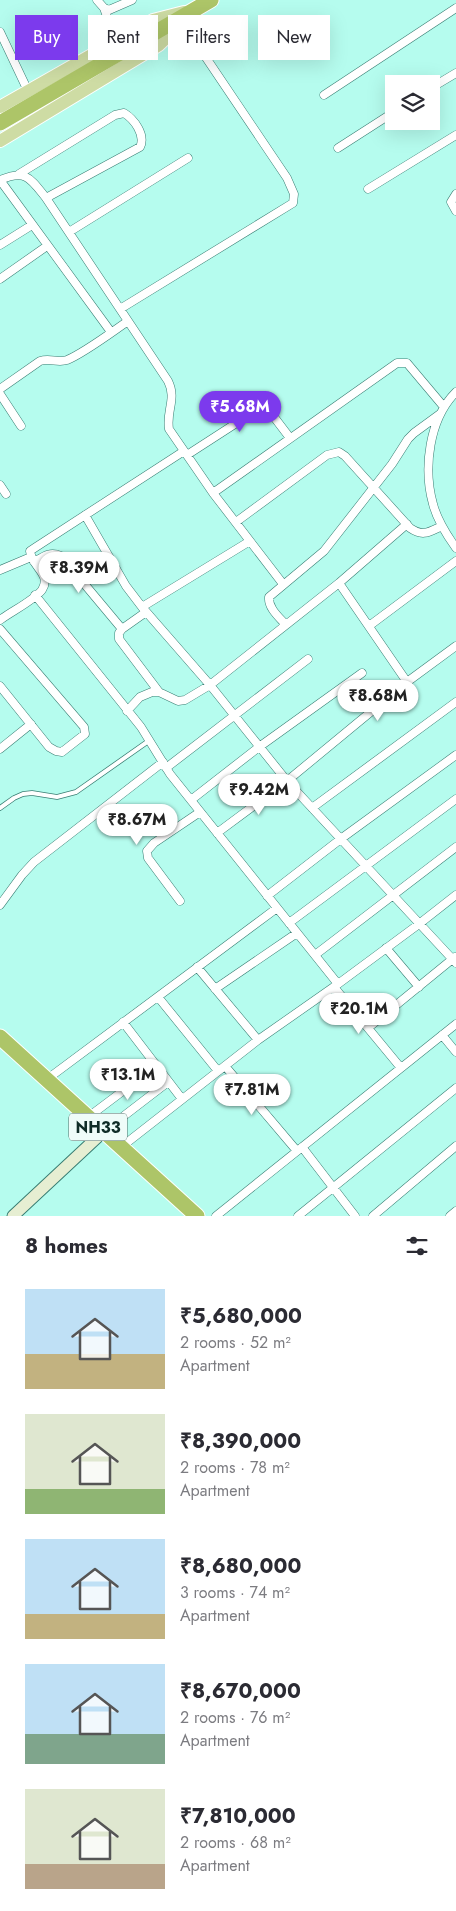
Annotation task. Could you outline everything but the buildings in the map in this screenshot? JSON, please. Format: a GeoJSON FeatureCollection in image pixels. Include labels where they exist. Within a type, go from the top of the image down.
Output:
{"type":"FeatureCollection","features":[{"type":"Feature","properties":{"kind":"highway"},"geometry":{"type":"LineString","coordinates":[[0,123],[211,0]]}},
{"type":"Feature","properties":{"kind":"highway","name":"NH33"},"geometry":{"type":"LineString","coordinates":[[0,1037],[197,1216]]}},
{"type":"Feature","properties":{"kind":"main road"},"geometry":{"type":"LineString","coordinates":[[190,15],[196,9]]}},
{"type":"Feature","properties":{"kind":"main road"},"geometry":{"type":"LineString","coordinates":[[158,19],[196,9]]}},
{"type":"Feature","properties":{"kind":"main road"},"geometry":{"type":"LineString","coordinates":[[0,141],[159,45],[168,36]]}},
{"type":"Feature","properties":{"kind":"main road"},"geometry":{"type":"LineString","coordinates":[[0,107],[88,56]]}},
{"type":"Feature","properties":{"kind":"street"},"geometry":{"type":"LineString","coordinates":[[97,0],[104,8],[106,15]]}},
{"type":"Feature","properties":{"kind":"street"},"geometry":{"type":"LineString","coordinates":[[104,8],[110,10],[132,0]]}},
{"type":"Feature","properties":{"kind":"street"},"geometry":{"type":"LineString","coordinates":[[324,95],[456,7],[452,0]]}},
{"type":"Feature","properties":{"kind":"street"},"geometry":{"type":"LineString","coordinates":[[0,32],[28,91]]}},
{"type":"Feature","properties":{"kind":"street"},"geometry":{"type":"LineString","coordinates":[[120,309],[293,204],[294,194],[287,178],[208,60]]}},
{"type":"Feature","properties":{"kind":"street"},"geometry":{"type":"LineString","coordinates":[[440,83],[456,73]]}},
{"type":"Feature","properties":{"kind":"street"},"geometry":{"type":"LineString","coordinates":[[19,174],[115,115],[124,113],[129,116],[142,135],[143,142],[140,147],[46,198]]}},
{"type":"Feature","properties":{"kind":"street"},"geometry":{"type":"LineString","coordinates":[[338,148],[385,118]]}},
{"type":"Feature","properties":{"kind":"street"},"geometry":{"type":"LineString","coordinates":[[368,190],[456,135]]}},
{"type":"Feature","properties":{"kind":"street"},"geometry":{"type":"LineString","coordinates":[[69,232],[188,158]]}},
{"type":"Feature","properties":{"kind":"street"},"geometry":{"type":"LineString","coordinates":[[111,332],[0,180],[13,174],[19,174],[33,181],[46,198],[162,369],[172,390],[168,420],[169,429],[213,493],[283,584]]}},
{"type":"Feature","properties":{"kind":"street"},"geometry":{"type":"LineString","coordinates":[[456,194],[451,202],[456,211]]}},
{"type":"Feature","properties":{"kind":"street"},"geometry":{"type":"LineString","coordinates":[[0,245],[32,225]]}},
{"type":"Feature","properties":{"kind":"street"},"geometry":{"type":"LineString","coordinates":[[0,279],[47,246]]}},
{"type":"Feature","properties":{"kind":"street"},"geometry":{"type":"LineString","coordinates":[[0,389],[46,359],[58,361],[70,359],[128,321]]}},
{"type":"Feature","properties":{"kind":"street"},"geometry":{"type":"LineString","coordinates":[[213,493],[391,367],[402,362],[407,363],[412,369],[442,411]]}},
{"type":"Feature","properties":{"kind":"street"},"geometry":{"type":"LineString","coordinates":[[456,392],[442,411],[433,434],[429,478],[432,503],[442,526],[456,548]]}},
{"type":"Feature","properties":{"kind":"street"},"geometry":{"type":"LineString","coordinates":[[0,394],[21,426]]}},
{"type":"Feature","properties":{"kind":"street"},"geometry":{"type":"LineString","coordinates":[[0,620],[42,590],[45,578],[32,559],[30,552],[36,546],[85,515],[255,411],[264,409],[271,413],[290,438]]}},
{"type":"Feature","properties":{"kind":"street"},"geometry":{"type":"LineString","coordinates":[[286,625],[269,602],[269,597],[324,551],[408,439],[414,432],[442,411]]}},
{"type":"Feature","properties":{"kind":"street"},"geometry":{"type":"LineString","coordinates":[[236,522],[327,455],[339,452],[345,456],[406,524],[417,533],[424,534],[442,526]]}},
{"type":"Feature","properties":{"kind":"street"},"geometry":{"type":"LineString","coordinates":[[0,485],[6,494]]}},
{"type":"Feature","properties":{"kind":"street"},"geometry":{"type":"LineString","coordinates":[[85,515],[126,586],[234,714],[287,781],[342,838],[419,924],[455,960],[368,1028]]}},
{"type":"Feature","properties":{"kind":"street"},"geometry":{"type":"LineString","coordinates":[[250,541],[144,609],[122,628],[119,633],[119,639],[123,646],[159,692],[178,701],[185,700],[210,685],[339,583],[406,524]]}},
{"type":"Feature","properties":{"kind":"street"},"geometry":{"type":"LineString","coordinates":[[0,570],[55,553],[61,556],[122,628]]}},
{"type":"Feature","properties":{"kind":"street"},"geometry":{"type":"LineString","coordinates":[[369,626],[456,561]]}},
{"type":"Feature","properties":{"kind":"street"},"geometry":{"type":"LineString","coordinates":[[339,583],[407,682]]}},
{"type":"Feature","properties":{"kind":"street"},"geometry":{"type":"LineString","coordinates":[[35,595],[150,740],[164,765],[200,812],[315,955],[368,1028],[401,1068]]}},
{"type":"Feature","properties":{"kind":"street"},"geometry":{"type":"LineString","coordinates":[[0,628],[86,731],[62,752],[56,751],[49,747],[0,686]]}},
{"type":"Feature","properties":{"kind":"street"},"geometry":{"type":"LineString","coordinates":[[217,833],[287,781],[407,682],[456,646]]}},
{"type":"Feature","properties":{"kind":"street"},"geometry":{"type":"LineString","coordinates":[[0,905],[34,862],[308,658]]}},
{"type":"Feature","properties":{"kind":"street"},"geometry":{"type":"LineString","coordinates":[[191,800],[362,673]]}},
{"type":"Feature","properties":{"kind":"street"},"geometry":{"type":"LineString","coordinates":[[127,711],[146,694],[159,692]]}},
{"type":"Feature","properties":{"kind":"street"},"geometry":{"type":"LineString","coordinates":[[312,808],[456,702]]}},
{"type":"Feature","properties":{"kind":"street"},"geometry":{"type":"LineString","coordinates":[[0,748],[31,724]]}},
{"type":"Feature","properties":{"kind":"street"},"geometry":{"type":"LineString","coordinates":[[267,896],[342,838],[456,755]]}},
{"type":"Feature","properties":{"kind":"street"},"geometry":{"type":"LineString","coordinates":[[289,923],[456,799]]}},
{"type":"Feature","properties":{"kind":"street"},"geometry":{"type":"LineString","coordinates":[[180,901],[148,858],[147,851],[154,843],[200,812]]}},
{"type":"Feature","properties":{"kind":"street"},"geometry":{"type":"LineString","coordinates":[[315,955],[456,847]]}},
{"type":"Feature","properties":{"kind":"street"},"geometry":{"type":"LineString","coordinates":[[120,1148],[258,1040],[419,924],[456,894]]}},
{"type":"Feature","properties":{"kind":"street"},"geometry":{"type":"LineString","coordinates":[[46,1080],[277,908]]}},
{"type":"Feature","properties":{"kind":"street"},"geometry":{"type":"LineString","coordinates":[[215,989],[297,933]]}},
{"type":"Feature","properties":{"kind":"street"},"geometry":{"type":"LineString","coordinates":[[386,948],[419,987]]}},
{"type":"Feature","properties":{"kind":"street"},"geometry":{"type":"LineString","coordinates":[[198,967],[258,1040]]}},
{"type":"Feature","properties":{"kind":"street"},"geometry":{"type":"LineString","coordinates":[[158,997],[218,1071]]}},
{"type":"Feature","properties":{"kind":"street"},"geometry":{"type":"LineString","coordinates":[[123,1022],[182,1100]]}},
{"type":"Feature","properties":{"kind":"street"},"geometry":{"type":"LineString","coordinates":[[216,1216],[456,1024]]}},
{"type":"Feature","properties":{"kind":"street"},"geometry":{"type":"LineString","coordinates":[[442,1036],[456,1052]]}},
{"type":"Feature","properties":{"kind":"street"},"geometry":{"type":"LineString","coordinates":[[87,1118],[156,1066]]}},
{"type":"Feature","properties":{"kind":"street"},"geometry":{"type":"LineString","coordinates":[[225,1066],[300,1149],[355,1216]]}},
{"type":"Feature","properties":{"kind":"street"},"geometry":{"type":"LineString","coordinates":[[13,1216],[103,1132],[168,1082]]}},
{"type":"Feature","properties":{"kind":"street"},"geometry":{"type":"LineString","coordinates":[[298,1216],[456,1088]]}},
{"type":"Feature","properties":{"kind":"street"},"geometry":{"type":"LineString","coordinates":[[373,1216],[456,1146]]}},
{"type":"Feature","properties":{"kind":"street"},"geometry":{"type":"LineString","coordinates":[[450,1216],[456,1211]]}},
{"type":"Feature","properties":{"kind":"lane"},"geometry":{"type":"LineString","coordinates":[[0,808],[23,794],[32,793],[57,797],[76,792],[150,740]]}}]}
